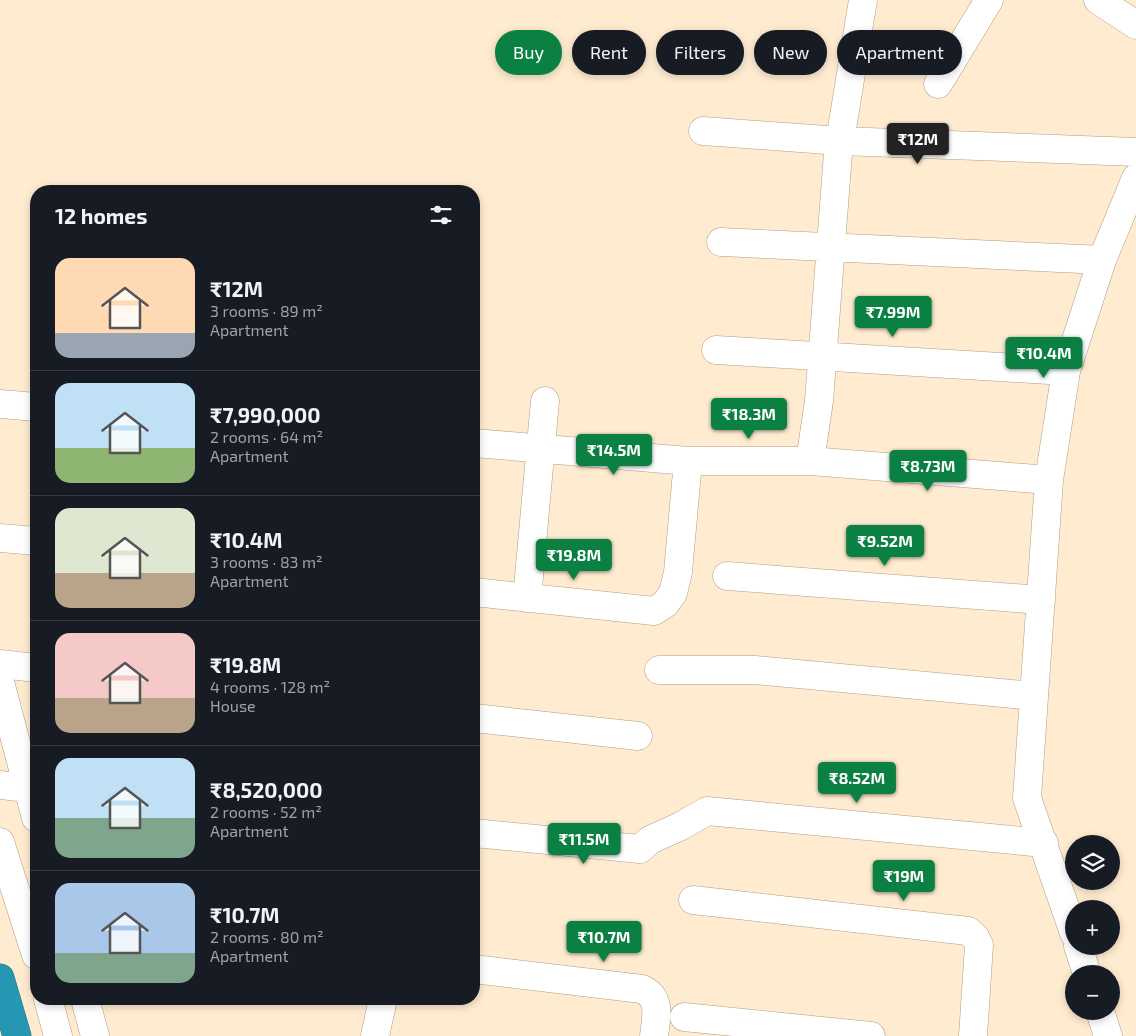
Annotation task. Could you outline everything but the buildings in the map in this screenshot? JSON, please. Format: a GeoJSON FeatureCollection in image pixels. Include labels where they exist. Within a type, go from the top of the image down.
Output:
{"type":"FeatureCollection","features":[{"type":"Feature","properties":{"kind":"highway"},"geometry":{"type":"LineString","coordinates":[[0,978],[17,1036]]}},
{"type":"Feature","properties":{"kind":"street"},"geometry":{"type":"LineString","coordinates":[[810,461],[819,401],[840,141],[863,0]]}},
{"type":"Feature","properties":{"kind":"street"},"geometry":{"type":"LineString","coordinates":[[938,84],[989,0]]}},
{"type":"Feature","properties":{"kind":"street"},"geometry":{"type":"LineString","coordinates":[[1098,0],[1136,24]]}},
{"type":"Feature","properties":{"kind":"street"},"geometry":{"type":"LineString","coordinates":[[703,131],[840,141],[1136,152]]}},
{"type":"Feature","properties":{"kind":"street"},"geometry":{"type":"LineString","coordinates":[[1065,906],[1028,798],[1049,480],[1066,371],[1102,260],[1136,178]]}},
{"type":"Feature","properties":{"kind":"street"},"geometry":{"type":"LineString","coordinates":[[721,242],[1102,260]]}},
{"type":"Feature","properties":{"kind":"street"},"geometry":{"type":"LineString","coordinates":[[716,350],[1066,371]]}},
{"type":"Feature","properties":{"kind":"street"},"geometry":{"type":"LineString","coordinates":[[527,598],[545,401]]}},
{"type":"Feature","properties":{"kind":"street"},"geometry":{"type":"LineString","coordinates":[[0,404],[30,406]]}},
{"type":"Feature","properties":{"kind":"street"},"geometry":{"type":"LineString","coordinates":[[480,443],[688,461],[810,461],[1049,480]]}},
{"type":"Feature","properties":{"kind":"street"},"geometry":{"type":"LineString","coordinates":[[480,593],[654,611],[665,604],[673,593],[678,572],[688,461]]}},
{"type":"Feature","properties":{"kind":"street"},"geometry":{"type":"LineString","coordinates":[[0,538],[30,541]]}},
{"type":"Feature","properties":{"kind":"street"},"geometry":{"type":"LineString","coordinates":[[726,576],[1041,600]]}},
{"type":"Feature","properties":{"kind":"street"},"geometry":{"type":"LineString","coordinates":[[0,664],[30,667]]}},
{"type":"Feature","properties":{"kind":"street"},"geometry":{"type":"LineString","coordinates":[[659,670],[755,670],[1034,696]]}},
{"type":"Feature","properties":{"kind":"street"},"geometry":{"type":"LineString","coordinates":[[0,682],[30,781]]}},
{"type":"Feature","properties":{"kind":"street"},"geometry":{"type":"LineString","coordinates":[[480,719],[638,736]]}},
{"type":"Feature","properties":{"kind":"street"},"geometry":{"type":"LineString","coordinates":[[0,785],[30,788]]}},
{"type":"Feature","properties":{"kind":"street"},"geometry":{"type":"LineString","coordinates":[[480,834],[640,849],[650,840],[682,826],[707,811],[1044,843]]}},
{"type":"Feature","properties":{"kind":"street"},"geometry":{"type":"LineString","coordinates":[[0,842],[30,929]]}},
{"type":"Feature","properties":{"kind":"street"},"geometry":{"type":"LineString","coordinates":[[693,900],[968,931],[975,937],[979,945],[973,1036]]}},
{"type":"Feature","properties":{"kind":"street"},"geometry":{"type":"LineString","coordinates":[[480,970],[642,989],[652,995],[657,1007],[654,1036]]}},
{"type":"Feature","properties":{"kind":"street"},"geometry":{"type":"LineString","coordinates":[[50,1005],[58,1036]]}},
{"type":"Feature","properties":{"kind":"street"},"geometry":{"type":"LineString","coordinates":[[87,1005],[95,1036]]}},
{"type":"Feature","properties":{"kind":"street"},"geometry":{"type":"LineString","coordinates":[[375,1036],[381,1005]]}},
{"type":"Feature","properties":{"kind":"street"},"geometry":{"type":"LineString","coordinates":[[684,1017],[871,1036]]}},
{"type":"Feature","properties":{"kind":"street"},"geometry":{"type":"LineString","coordinates":[[1103,1020],[1108,1036]]}}]}
